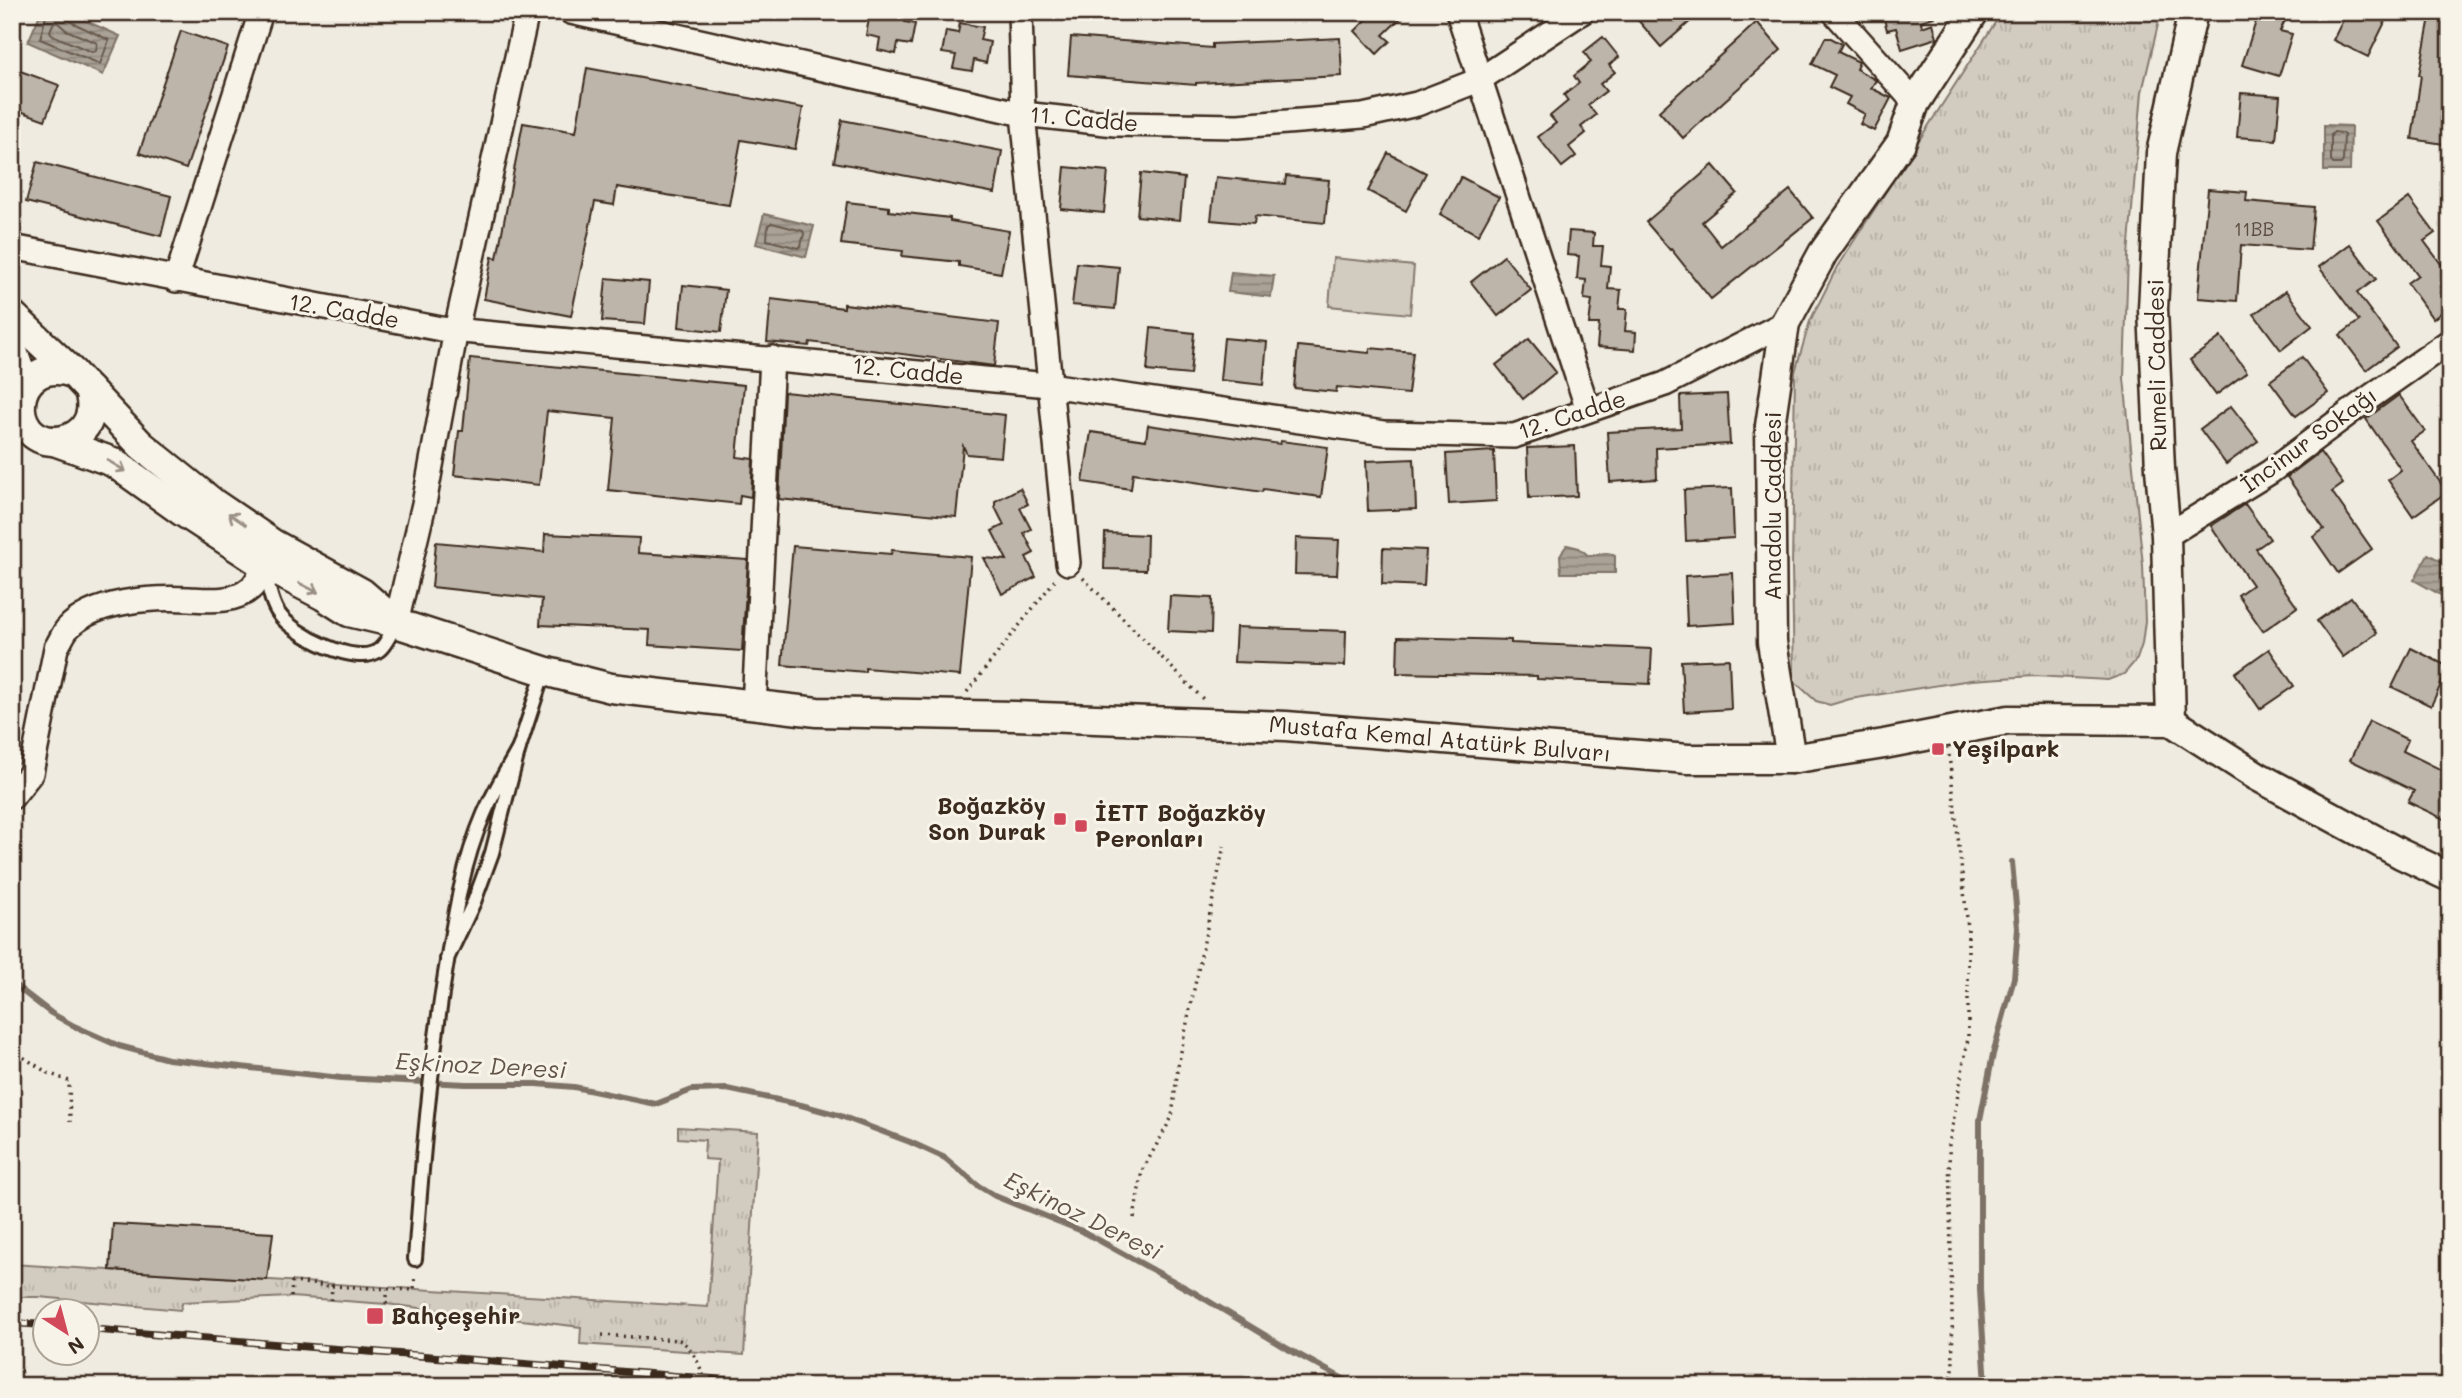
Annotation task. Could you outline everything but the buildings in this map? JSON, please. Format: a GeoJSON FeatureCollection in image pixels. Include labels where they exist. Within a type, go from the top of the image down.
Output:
{"type":"FeatureCollection","features":[{"type":"Feature","properties":{"kind":"street"},"geometry":{"type":"LineString","coordinates":[[176,280],[261,12]]}},
{"type":"Feature","properties":{"kind":"street"},"geometry":{"type":"LineString","coordinates":[[396,623],[424,504],[456,330],[527,12]]}},
{"type":"Feature","properties":{"kind":"street","name":"11. Cadde"},"geometry":{"type":"LineString","coordinates":[[571,12],[1023,114],[1115,124],[1238,126],[1363,116],[1417,104],[1479,80],[1582,12]]}},
{"type":"Feature","properties":{"kind":"street"},"geometry":{"type":"LineString","coordinates":[[1020,12],[1023,114],[1068,563]]}},
{"type":"Feature","properties":{"kind":"street"},"geometry":{"type":"LineString","coordinates":[[1458,12],[1588,410]]}},
{"type":"Feature","properties":{"kind":"street"},"geometry":{"type":"LineString","coordinates":[[1834,12],[1915,103]]}},
{"type":"Feature","properties":{"kind":"street","name":"Anadolu Caddesi"},"geometry":{"type":"LineString","coordinates":[[1791,759],[1772,642],[1770,426],[1785,323],[1823,253],[1901,143],[1915,103],[1974,12]]}},
{"type":"Feature","properties":{"kind":"street","name":"Rumeli Caddesi"},"geometry":{"type":"LineString","coordinates":[[2171,721],[2166,536],[2160,469],[2153,309],[2161,153],[2193,12]]}},
{"type":"Feature","properties":{"kind":"street","name":"12. Cadde"},"geometry":{"type":"LineString","coordinates":[[12,247],[176,280],[456,330],[1049,385],[1384,433],[1514,436],[1665,384],[1785,323]]}},
{"type":"Feature","properties":{"kind":"street","name":"Mustafa Kemal Atatürk Bulvarı"},"geometry":{"type":"LineString","coordinates":[[12,315],[81,381],[141,445],[213,503],[268,554]]}},
{"type":"Feature","properties":{"kind":"street","name":"İncinur Sokağı"},"geometry":{"type":"LineString","coordinates":[[2166,536],[2270,472],[2450,341]]}},
{"type":"Feature","properties":{"kind":"street"},"geometry":{"type":"LineString","coordinates":[[12,348],[20,411],[30,430],[48,440]]}},
{"type":"Feature","properties":{"kind":"street"},"geometry":{"type":"LineString","coordinates":[[754,706],[772,358]]}},
{"type":"Feature","properties":{"kind":"street"},"geometry":{"type":"LineString","coordinates":[[12,441],[66,440],[77,435],[86,426],[93,402],[81,381],[51,369],[32,379],[19,396]]}},
{"type":"Feature","properties":{"kind":"street","name":"Mustafa Kemal Atatürk Bulvarı"},"geometry":{"type":"LineString","coordinates":[[48,440],[113,462],[183,512],[268,554],[362,593],[396,623],[544,671],[611,688],[817,712],[1028,716],[1300,727],[1688,759],[1791,759],[2008,720],[2171,721]]}},
{"type":"Feature","properties":{"kind":"street"},"geometry":{"type":"LineString","coordinates":[[12,797],[31,773],[56,648],[67,630],[81,618],[106,608],[142,599],[220,600],[237,597],[253,587],[268,554]]}},
{"type":"Feature","properties":{"kind":"street"},"geometry":{"type":"LineString","coordinates":[[2171,721],[2257,776],[2401,854],[2450,877]]}},
{"type":"Feature","properties":{"kind":"lane"},"geometry":{"type":"LineString","coordinates":[[268,554],[276,611],[285,622],[319,643],[347,654],[365,656],[380,650],[396,623]]}},
{"type":"Feature","properties":{"kind":"lane"},"geometry":{"type":"LineString","coordinates":[[447,960],[474,902],[492,853],[519,748],[544,671]]}},
{"type":"Feature","properties":{"kind":"lane"},"geometry":{"type":"LineString","coordinates":[[415,1259],[426,1105],[457,898],[484,813],[519,748]]}},
{"type":"Feature","properties":{"kind":"path"},"geometry":{"type":"LineString","coordinates":[[948,716],[1068,563],[1227,724]]}},
{"type":"Feature","properties":{"kind":"path"},"geometry":{"type":"LineString","coordinates":[[1947,732],[1968,928],[1968,1038],[1949,1145],[1953,1369],[1950,1386]]}},
{"type":"Feature","properties":{"kind":"path"},"geometry":{"type":"LineString","coordinates":[[1134,1217],[1142,1171],[1172,1117],[1178,1066],[1224,846]]}},
{"type":"Feature","properties":{"kind":"path"},"geometry":{"type":"LineString","coordinates":[[12,1050],[48,1073],[69,1081],[70,1122]]}},
{"type":"Feature","properties":{"kind":"path"},"geometry":{"type":"LineString","coordinates":[[291,1297],[292,1282],[414,1290],[415,1259]]}},
{"type":"Feature","properties":{"kind":"path"},"geometry":{"type":"LineString","coordinates":[[331,1300],[332,1286]]}},
{"type":"Feature","properties":{"kind":"path"},"geometry":{"type":"LineString","coordinates":[[386,1304],[388,1289]]}},
{"type":"Feature","properties":{"kind":"path"},"geometry":{"type":"LineString","coordinates":[[602,1335],[679,1340],[687,1344],[699,1364],[706,1386]]}},
{"type":"Feature","properties":{"kind":"green space"},"geometry":{"type":"Polygon","coordinates":[[[2002,12],[2161,12],[2142,92],[2128,256],[2124,378],[2143,565],[2145,621],[2142,644],[2137,659],[2124,674],[2108,680],[2034,676],[1971,680],[1850,699],[1830,705],[1816,701],[1794,681],[1792,567],[1795,372],[1810,321],[1837,267],[2002,12]]]}},
{"type":"Feature","properties":{"kind":"green space"},"geometry":{"type":"Polygon","coordinates":[[[1333,258],[1414,266],[1410,314],[1329,306],[1333,258]]]}},
{"type":"Feature","properties":{"kind":"green space"},"geometry":{"type":"Polygon","coordinates":[[[678,1127],[758,1132],[744,1355],[580,1344],[581,1327],[386,1304],[291,1297],[183,1302],[180,1310],[102,1303],[102,1296],[12,1297],[12,1264],[708,1307],[718,1160],[704,1159],[705,1140],[678,1138],[678,1127]]]}},
{"type":"Feature","properties":{"kind":"water"},"geometry":{"type":"Polygon","coordinates":[[[41,12],[66,12],[120,36],[103,75],[28,42],[41,12]]]}},
{"type":"Feature","properties":{"kind":"water"},"geometry":{"type":"Polygon","coordinates":[[[2324,125],[2351,126],[2350,171],[2324,171],[2324,125]]]}},
{"type":"Feature","properties":{"kind":"water"},"geometry":{"type":"Polygon","coordinates":[[[764,214],[814,226],[806,257],[756,244],[764,214]]]}},
{"type":"Feature","properties":{"kind":"water"},"geometry":{"type":"Polygon","coordinates":[[[1231,272],[1274,276],[1271,297],[1228,292],[1231,272]]]}},
{"type":"Feature","properties":{"kind":"water"},"geometry":{"type":"Polygon","coordinates":[[[1567,545],[1579,548],[1589,556],[1612,554],[1615,556],[1615,573],[1561,573],[1560,555],[1567,545]]]}},
{"type":"Feature","properties":{"kind":"water"},"geometry":{"type":"Polygon","coordinates":[[[2428,554],[2450,566],[2450,600],[2414,580],[2428,554]]]}},
{"type":"Feature","properties":{"kind":"waterway"},"geometry":{"type":"LineString","coordinates":[[1986,1386],[1980,1290],[1980,1120],[1993,1054],[2014,978],[2018,928],[2012,862]]}},
{"type":"Feature","properties":{"kind":"waterway","name":"Eşkinoz Deresi"},"geometry":{"type":"LineString","coordinates":[[12,983],[51,1013],[74,1026],[119,1046],[168,1059],[341,1078],[574,1087],[656,1104],[692,1090],[727,1089],[838,1115],[945,1158],[977,1185],[995,1196],[1082,1231],[1356,1386]]}},
{"type":"Feature","properties":{"kind":"railway"},"geometry":{"type":"LineString","coordinates":[[12,1323],[32,1324]]}},
{"type":"Feature","properties":{"kind":"railway"},"geometry":{"type":"LineString","coordinates":[[102,1330],[800,1386]]}},
{"type":"Feature","properties":{"kind":"place","name":"Yeşilpark"},"geometry":{"type":"Point","coordinates":[1938,749]}},
{"type":"Feature","properties":{"kind":"place","name":"Boğazköy Son Durak"},"geometry":{"type":"Point","coordinates":[1060,819]}},
{"type":"Feature","properties":{"kind":"place","name":"İETT Boğazköy Peronları"},"geometry":{"type":"Point","coordinates":[1081,826]}},
{"type":"Feature","properties":{"kind":"place","name":"Bahçeşehir"},"geometry":{"type":"Point","coordinates":[375,1316]}}]}
